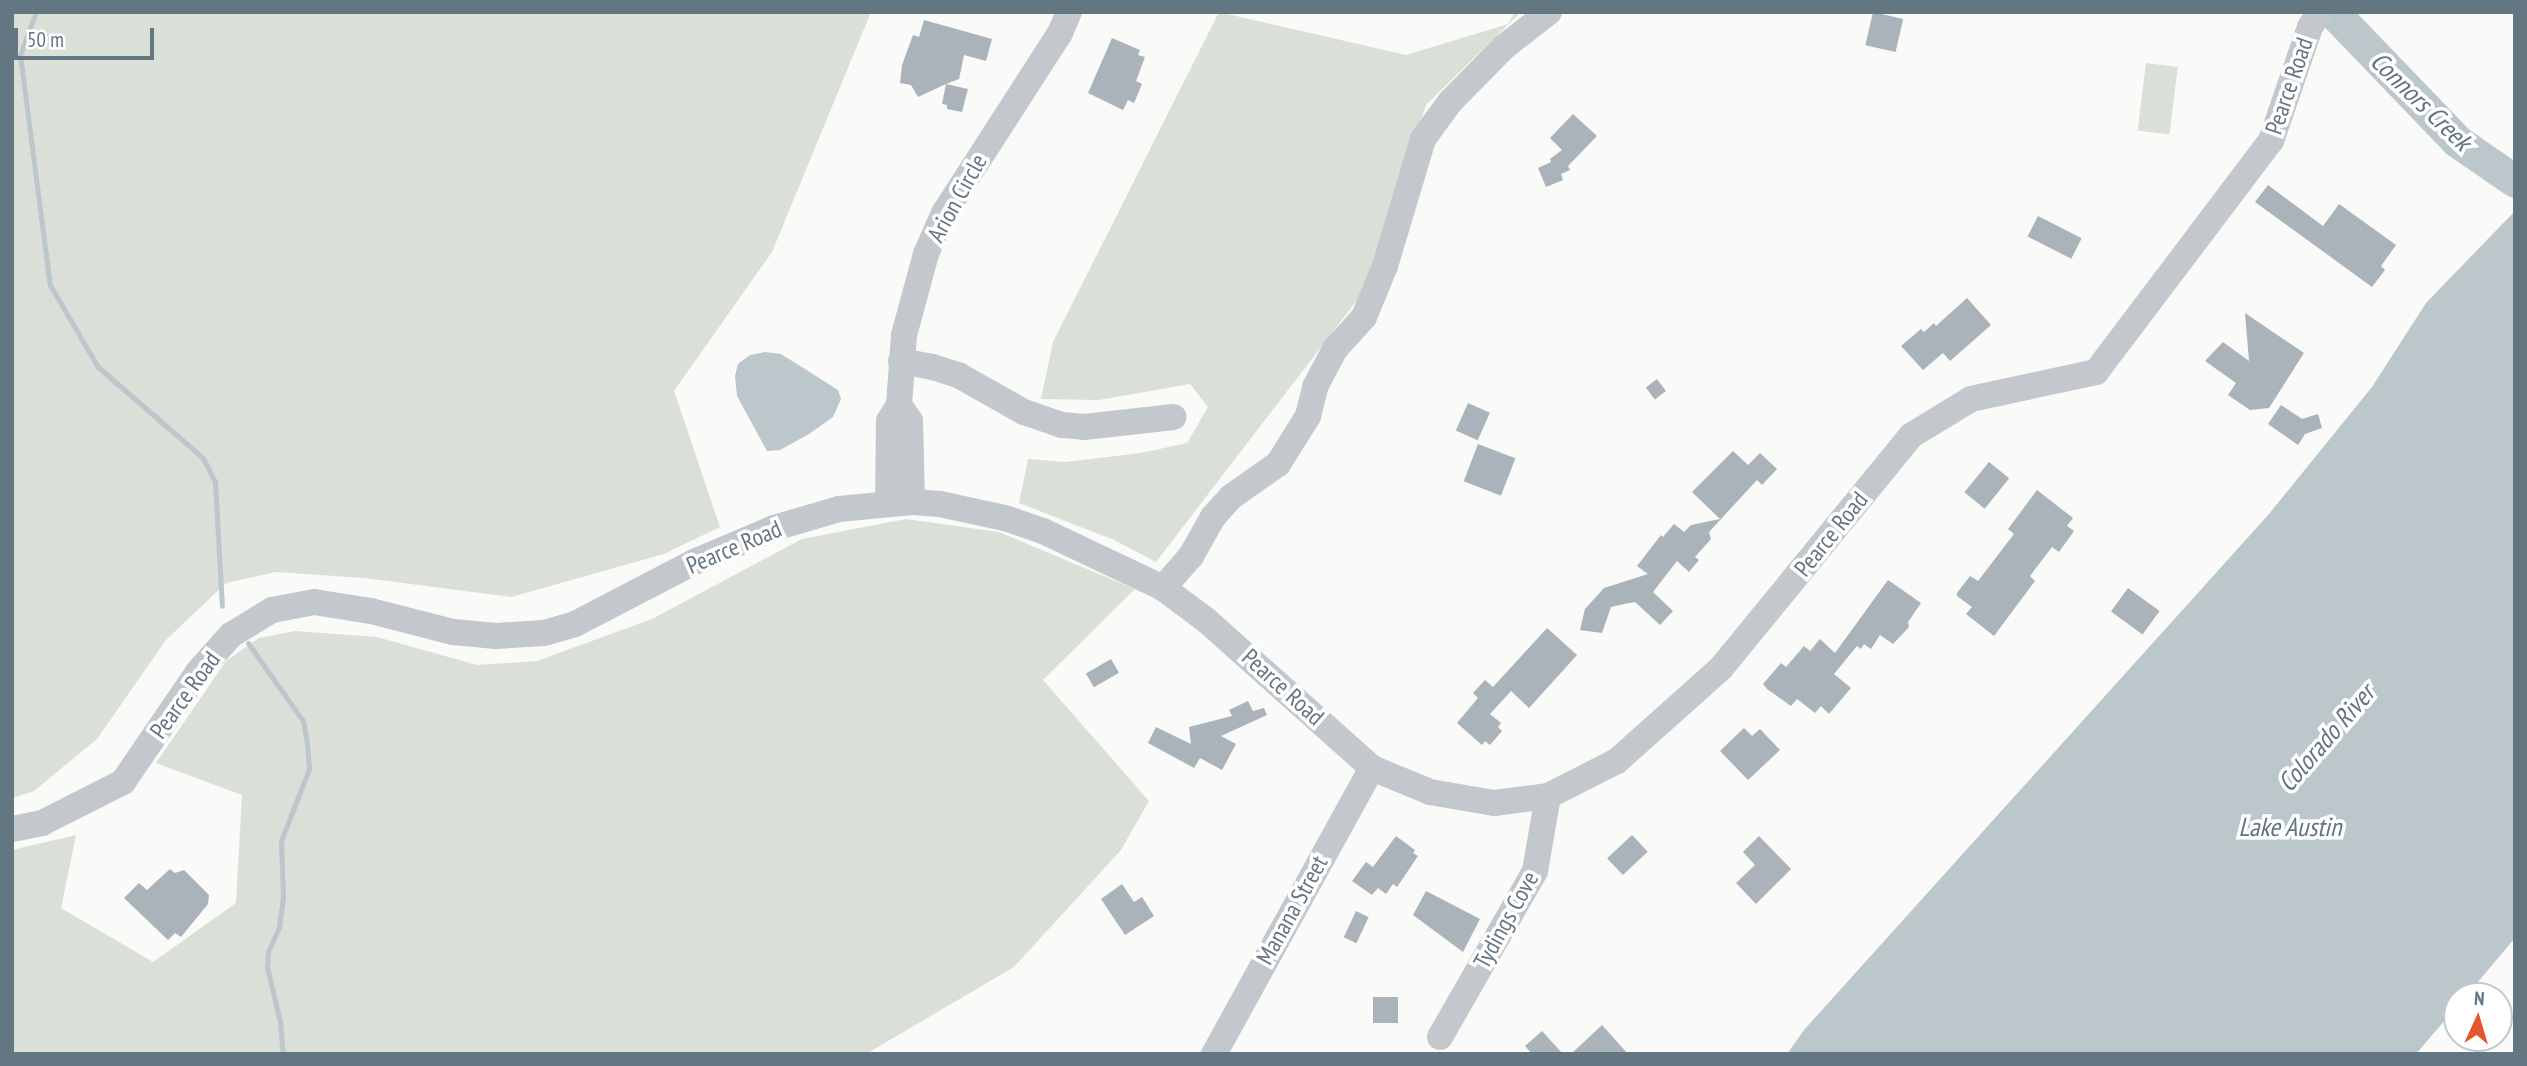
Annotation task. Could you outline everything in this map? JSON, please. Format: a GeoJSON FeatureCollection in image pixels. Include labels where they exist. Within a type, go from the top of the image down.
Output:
{"type":"FeatureCollection","features":[{"type":"Feature","properties":{"kind":"street","name":"Arion Circle"},"geometry":{"type":"LineString","coordinates":[[900,503],[900,441],[910,421],[899,405],[901,361],[914,289],[944,213],[1060,33],[1069,12]]}},
{"type":"Feature","properties":{"kind":"street"},"geometry":{"type":"LineString","coordinates":[[1163,588],[1191,556],[1213,517],[1231,497],[1278,464],[1297,435],[1308,416],[1315,387],[1335,349],[1364,317],[1385,266],[1423,139],[1450,102],[1504,47],[1549,12]]}},
{"type":"Feature","properties":{"kind":"street","name":"Pearce Road"},"geometry":{"type":"LineString","coordinates":[[12,829],[42,823],[123,782],[198,672],[231,635],[272,610],[314,602],[372,611],[453,632],[496,636],[544,633],[575,624],[694,562],[774,528],[839,509],[900,503],[940,504],[1005,518],[1043,531],[1163,588],[1206,620],[1372,768],[1430,792],[1494,803],[1548,796],[1617,761],[1721,668],[1912,435],[1971,399],[2096,372],[2271,141],[2310,27],[2320,14]]}},
{"type":"Feature","properties":{"kind":"street"},"geometry":{"type":"LineString","coordinates":[[901,361],[960,376],[1024,412],[1062,425],[1084,427],[1173,417]]}},
{"type":"Feature","properties":{"kind":"street","name":"Manana Street"},"geometry":{"type":"LineString","coordinates":[[1214,1054],[1372,768]]}},
{"type":"Feature","properties":{"kind":"street","name":"Tydings Cove"},"geometry":{"type":"LineString","coordinates":[[1440,1037],[1535,871],[1548,796]]}},
{"type":"Feature","properties":{"kind":"shaded area"},"geometry":{"type":"Polygon","coordinates":[[[12,12],[871,12],[772,252],[674,391],[720,527],[664,554],[511,597],[364,578],[276,572],[226,583],[166,640],[97,739],[34,791],[12,798],[12,12]]]}},
{"type":"Feature","properties":{"kind":"shaded area"},"geometry":{"type":"Polygon","coordinates":[[[1219,12],[1406,55],[1508,24],[1515,12],[1521,12],[1426,105],[1364,291],[1156,562],[1114,540],[1019,503],[1028,459],[1065,462],[1141,453],[1187,443],[1208,407],[1190,384],[1099,400],[1041,399],[1053,342],[1219,12]]]}},
{"type":"Feature","properties":{"kind":"shaded area"},"geometry":{"type":"Polygon","coordinates":[[[2146,63],[2178,67],[2169,134],[2138,130],[2146,63]]]}},
{"type":"Feature","properties":{"kind":"shaded area"},"geometry":{"type":"Polygon","coordinates":[[[906,519],[999,532],[1135,589],[1043,680],[1149,801],[1121,850],[1014,967],[866,1054],[12,1054],[12,850],[76,835],[61,908],[153,962],[236,903],[242,795],[156,763],[226,661],[259,638],[295,631],[377,637],[477,665],[537,661],[652,619],[802,539],[906,519]]]}},
{"type":"Feature","properties":{"kind":"water","name":"Lake Austin"},"geometry":{"type":"Polygon","coordinates":[[[2515,211],[2515,938],[2478,982],[2443,982],[2443,1022],[2416,1054],[1787,1054],[1804,1030],[2269,514],[2372,387],[2426,303],[2515,211]]]}},
{"type":"Feature","properties":{"kind":"water"},"geometry":{"type":"Polygon","coordinates":[[[765,352],[781,354],[838,390],[841,399],[833,417],[780,450],[767,451],[737,396],[735,376],[738,364],[750,355],[765,352]]]}},
{"type":"Feature","properties":{"kind":"building"},"geometry":{"type":"Polygon","coordinates":[[[1873,12],[1903,19],[1896,52],[1865,45],[1873,12]]]}},
{"type":"Feature","properties":{"kind":"building"},"geometry":{"type":"Polygon","coordinates":[[[924,20],[992,39],[986,61],[964,55],[959,79],[918,97],[911,85],[900,83],[902,65],[913,35],[919,37],[924,20]]]}},
{"type":"Feature","properties":{"kind":"building"},"geometry":{"type":"Polygon","coordinates":[[[1112,38],[1140,50],[1138,55],[1145,57],[1136,81],[1142,84],[1134,103],[1128,100],[1123,110],[1088,93],[1112,38]]]}},
{"type":"Feature","properties":{"kind":"building"},"geometry":{"type":"Polygon","coordinates":[[[946,84],[968,89],[962,112],[947,109],[947,105],[942,104],[946,84]]]}},
{"type":"Feature","properties":{"kind":"building"},"geometry":{"type":"Polygon","coordinates":[[[1573,114],[1597,136],[1568,166],[1570,170],[1561,174],[1563,180],[1546,187],[1538,168],[1551,162],[1550,159],[1562,150],[1550,138],[1573,114]]]}},
{"type":"Feature","properties":{"kind":"building"},"geometry":{"type":"Polygon","coordinates":[[[2268,185],[2323,226],[2339,204],[2396,245],[2381,266],[2385,270],[2372,287],[2255,202],[2268,185]]]}},
{"type":"Feature","properties":{"kind":"building"},"geometry":{"type":"Polygon","coordinates":[[[2038,216],[2082,238],[2071,259],[2028,236],[2038,216]]]}},
{"type":"Feature","properties":{"kind":"building"},"geometry":{"type":"Polygon","coordinates":[[[1967,298],[1991,325],[1950,361],[1943,353],[1923,370],[1901,346],[1921,329],[1924,332],[1934,323],[1936,326],[1967,298]]]}},
{"type":"Feature","properties":{"kind":"building"},"geometry":{"type":"Polygon","coordinates":[[[2245,313],[2304,353],[2269,408],[2250,410],[2228,395],[2236,383],[2205,361],[2223,342],[2249,361],[2245,313]]]}},
{"type":"Feature","properties":{"kind":"building"},"geometry":{"type":"Polygon","coordinates":[[[1657,379],[1666,391],[1655,399],[1646,387],[1657,379]]]}},
{"type":"Feature","properties":{"kind":"building"},"geometry":{"type":"Polygon","coordinates":[[[1468,403],[1490,413],[1478,440],[1456,430],[1468,403]]]}},
{"type":"Feature","properties":{"kind":"building"},"geometry":{"type":"Polygon","coordinates":[[[2281,405],[2302,419],[2318,414],[2322,428],[2305,434],[2298,445],[2268,424],[2281,405]]]}},
{"type":"Feature","properties":{"kind":"building"},"geometry":{"type":"Polygon","coordinates":[[[1478,444],[1515,458],[1501,496],[1464,481],[1478,444]]]}},
{"type":"Feature","properties":{"kind":"building"},"geometry":{"type":"Polygon","coordinates":[[[1733,451],[1748,465],[1760,453],[1777,469],[1762,485],[1757,480],[1709,532],[1711,539],[1695,557],[1699,560],[1689,572],[1677,561],[1653,592],[1673,611],[1660,625],[1635,602],[1624,604],[1611,607],[1602,633],[1580,630],[1585,609],[1604,588],[1648,574],[1637,566],[1661,535],[1663,537],[1674,524],[1684,532],[1691,525],[1720,519],[1692,492],[1733,451]]]}},
{"type":"Feature","properties":{"kind":"building"},"geometry":{"type":"Polygon","coordinates":[[[1989,462],[2009,478],[1985,509],[1964,492],[1989,462]]]}},
{"type":"Feature","properties":{"kind":"building"},"geometry":{"type":"Polygon","coordinates":[[[2037,490],[2073,518],[2067,526],[2074,531],[2059,552],[2052,547],[2030,576],[2035,581],[1994,636],[1966,614],[1972,607],[1957,596],[1957,593],[1970,576],[1978,581],[2014,534],[2008,529],[2037,490]]]}},
{"type":"Feature","properties":{"kind":"building"},"geometry":{"type":"Polygon","coordinates":[[[1888,580],[1921,603],[1908,622],[1909,627],[1893,644],[1880,635],[1871,649],[1864,644],[1861,649],[1857,646],[1834,674],[1851,688],[1829,714],[1821,706],[1815,713],[1797,699],[1791,706],[1767,689],[1763,684],[1781,663],[1786,667],[1804,646],[1810,651],[1820,639],[1835,653],[1888,580]]]}},
{"type":"Feature","properties":{"kind":"building"},"geometry":{"type":"Polygon","coordinates":[[[2128,588],[2160,611],[2143,634],[2111,611],[2128,588]]]}},
{"type":"Feature","properties":{"kind":"building"},"geometry":{"type":"Polygon","coordinates":[[[1547,628],[1577,655],[1529,708],[1511,691],[1490,714],[1501,723],[1498,727],[1502,731],[1490,745],[1485,741],[1482,745],[1457,723],[1478,698],[1473,693],[1485,680],[1493,687],[1547,628]]]}},
{"type":"Feature","properties":{"kind":"building"},"geometry":{"type":"Polygon","coordinates":[[[1111,659],[1119,673],[1094,687],[1086,674],[1111,659]]]}},
{"type":"Feature","properties":{"kind":"building"},"geometry":{"type":"Polygon","coordinates":[[[1248,701],[1253,711],[1264,708],[1267,715],[1221,736],[1236,744],[1222,770],[1200,758],[1194,768],[1148,743],[1156,727],[1191,744],[1189,727],[1232,716],[1229,710],[1248,701]]]}},
{"type":"Feature","properties":{"kind":"building"},"geometry":{"type":"Polygon","coordinates":[[[1744,728],[1752,736],[1760,729],[1780,750],[1748,780],[1720,751],[1744,728]]]}},
{"type":"Feature","properties":{"kind":"building"},"geometry":{"type":"Polygon","coordinates":[[[1632,835],[1648,852],[1623,875],[1607,858],[1632,835]]]}},
{"type":"Feature","properties":{"kind":"building"},"geometry":{"type":"Polygon","coordinates":[[[1396,836],[1415,850],[1413,853],[1418,856],[1397,887],[1393,884],[1386,894],[1378,888],[1372,895],[1352,881],[1366,862],[1373,867],[1396,836]]]}},
{"type":"Feature","properties":{"kind":"building"},"geometry":{"type":"Polygon","coordinates":[[[1759,836],[1791,869],[1756,904],[1736,883],[1755,865],[1743,852],[1759,836]]]}},
{"type":"Feature","properties":{"kind":"building"},"geometry":{"type":"Polygon","coordinates":[[[170,869],[175,873],[184,870],[209,895],[208,904],[181,937],[175,933],[168,940],[124,898],[139,883],[147,890],[170,869]]]}},
{"type":"Feature","properties":{"kind":"building"},"geometry":{"type":"Polygon","coordinates":[[[1122,884],[1134,902],[1142,897],[1154,916],[1125,935],[1101,899],[1122,884]]]}},
{"type":"Feature","properties":{"kind":"building"},"geometry":{"type":"Polygon","coordinates":[[[1426,891],[1480,919],[1463,952],[1413,915],[1426,891]]]}},
{"type":"Feature","properties":{"kind":"building"},"geometry":{"type":"Polygon","coordinates":[[[1356,911],[1369,917],[1356,943],[1344,937],[1356,911]]]}},
{"type":"Feature","properties":{"kind":"building"},"geometry":{"type":"Polygon","coordinates":[[[1373,997],[1398,997],[1398,1023],[1373,1023],[1373,997]]]}},
{"type":"Feature","properties":{"kind":"building"},"geometry":{"type":"Polygon","coordinates":[[[1602,1025],[1628,1054],[1571,1054],[1602,1025]]]}},
{"type":"Feature","properties":{"kind":"building"},"geometry":{"type":"Polygon","coordinates":[[[1542,1031],[1563,1054],[1532,1054],[1525,1046],[1542,1031]]]}},
{"type":"Feature","properties":{"kind":"waterway"},"geometry":{"type":"LineString","coordinates":[[36,12],[20,55],[50,285],[98,367],[203,458],[215,482],[222,606]]}},
{"type":"Feature","properties":{"kind":"waterway","name":"Connors Creek"},"geometry":{"type":"LineString","coordinates":[[2333,12],[2457,141],[2515,181]]}},
{"type":"Feature","properties":{"kind":"waterway"},"geometry":{"type":"LineString","coordinates":[[248,643],[303,721],[307,744],[309,769],[281,841],[283,898],[279,927],[268,952],[267,967],[280,1022],[283,1054]]}},
{"type":"Feature","properties":{"kind":"water label","name":"Colorado River"},"geometry":{"type":"Point","coordinates":[2326,738]}}]}
